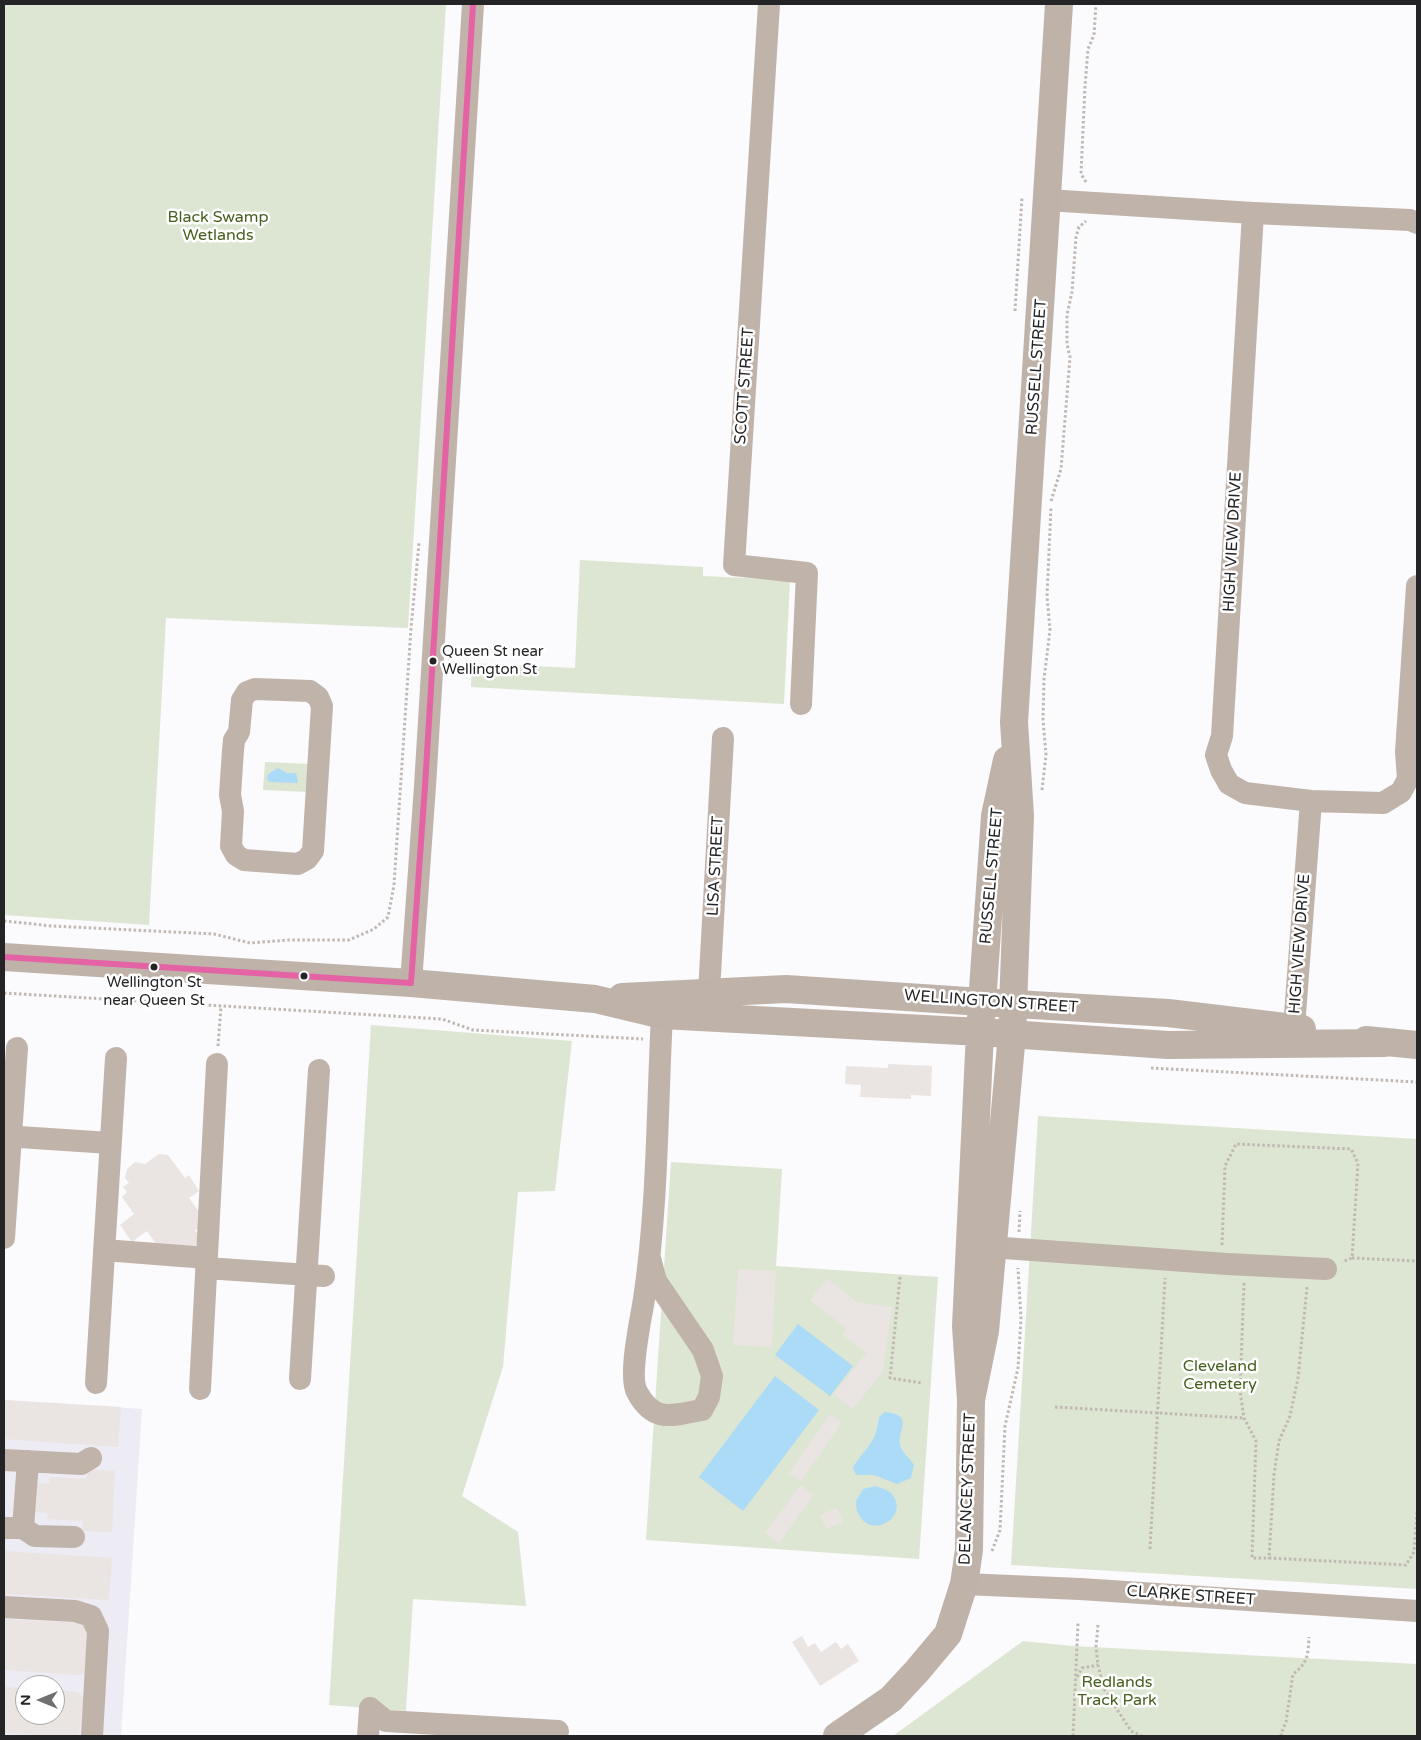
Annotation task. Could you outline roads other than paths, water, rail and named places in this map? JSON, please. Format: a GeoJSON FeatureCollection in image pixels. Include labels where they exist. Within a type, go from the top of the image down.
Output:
{"type":"FeatureCollection","features":[{"type":"Feature","properties":{"kind":"main road","name":"RUSSELL STREET"},"geometry":{"type":"LineString","coordinates":[[1012,1034],[1020,816],[1014,722],[1035,199],[1060,6]]}},
{"type":"Feature","properties":{"kind":"main road","name":"RUSSELL STREET"},"geometry":{"type":"LineString","coordinates":[[980,1032],[995,816],[1014,722]]}},
{"type":"Feature","properties":{"kind":"main road","name":"WELLINGTON STREET"},"geometry":{"type":"LineString","coordinates":[[4,957],[411,983],[596,999],[786,989],[1168,1013],[1294,1028],[1384,1043]]}},
{"type":"Feature","properties":{"kind":"main road","name":"WELLINGTON STREET"},"geometry":{"type":"LineString","coordinates":[[596,999],[661,1027],[902,1028],[1168,1044],[1384,1043],[1417,1045]]}},
{"type":"Feature","properties":{"kind":"main road","name":"DELANCEY STREET"},"geometry":{"type":"LineString","coordinates":[[980,1032],[996,1206]]}},
{"type":"Feature","properties":{"kind":"main road","name":"DELANCEY STREET"},"geometry":{"type":"LineString","coordinates":[[838,1736],[891,1699],[918,1671],[948,1634],[976,1584],[969,1550],[971,1400],[966,1326],[981,1246],[996,1206],[1012,1034]]}},
{"type":"Feature","properties":{"kind":"street"},"geometry":{"type":"LineString","coordinates":[[411,983],[425,786],[473,4]]}},
{"type":"Feature","properties":{"kind":"street","name":"SCOTT STREET"},"geometry":{"type":"LineString","coordinates":[[769,4],[734,565],[807,573],[801,704]]}},
{"type":"Feature","properties":{"kind":"street"},"geometry":{"type":"LineString","coordinates":[[1035,199],[1253,213],[1410,220],[1417,223]]}},
{"type":"Feature","properties":{"kind":"street","name":"HIGH VIEW DRIVE"},"geometry":{"type":"LineString","coordinates":[[1253,213],[1222,736],[1216,755],[1221,770],[1229,784],[1245,793],[1311,801],[1383,803],[1401,792],[1408,778],[1406,752],[1417,586]]}},
{"type":"Feature","properties":{"kind":"street"},"geometry":{"type":"LineString","coordinates":[[255,689],[310,691],[318,697],[322,706],[318,779],[313,851],[307,859],[298,864],[244,860],[236,855],[231,846],[233,811],[230,795],[233,750],[234,740],[239,732],[242,700],[247,692],[255,689]]}},
{"type":"Feature","properties":{"kind":"street","name":"LISA STREET"},"geometry":{"type":"LineString","coordinates":[[709,993],[723,738]]}},
{"type":"Feature","properties":{"kind":"street","name":"HIGH VIEW DRIVE"},"geometry":{"type":"LineString","coordinates":[[1294,1028],[1311,801]]}},
{"type":"Feature","properties":{"kind":"street"},"geometry":{"type":"LineString","coordinates":[[902,1028],[904,997]]}},
{"type":"Feature","properties":{"kind":"street"},"geometry":{"type":"LineString","coordinates":[[650,1258],[656,1281],[702,1350],[709,1367],[712,1376],[709,1397],[702,1410],[664,1416],[649,1408],[636,1391],[633,1368],[650,1258],[661,1027]]}},
{"type":"Feature","properties":{"kind":"street"},"geometry":{"type":"LineString","coordinates":[[4,1238],[7,1136],[17,1048]]}},
{"type":"Feature","properties":{"kind":"street"},"geometry":{"type":"LineString","coordinates":[[96,1383],[116,1058]]}},
{"type":"Feature","properties":{"kind":"street"},"geometry":{"type":"LineString","coordinates":[[200,1389],[217,1064]]}},
{"type":"Feature","properties":{"kind":"street"},"geometry":{"type":"LineString","coordinates":[[300,1379],[315,1275],[319,1070]]}},
{"type":"Feature","properties":{"kind":"street"},"geometry":{"type":"LineString","coordinates":[[7,1136],[110,1143]]}},
{"type":"Feature","properties":{"kind":"street"},"geometry":{"type":"LineString","coordinates":[[981,1246],[1318,1268]]}},
{"type":"Feature","properties":{"kind":"street"},"geometry":{"type":"LineString","coordinates":[[104,1250],[315,1275]]}},
{"type":"Feature","properties":{"kind":"street"},"geometry":{"type":"LineString","coordinates":[[4,1460],[81,1464],[91,1458]]}},
{"type":"Feature","properties":{"kind":"street"},"geometry":{"type":"LineString","coordinates":[[28,1461],[14,1528],[36,1536],[74,1537]]}},
{"type":"Feature","properties":{"kind":"street","name":"CLARKE STREET"},"geometry":{"type":"LineString","coordinates":[[976,1584],[1417,1611]]}},
{"type":"Feature","properties":{"kind":"street"},"geometry":{"type":"LineString","coordinates":[[4,1606],[75,1611],[91,1616],[98,1631],[92,1736]]}},
{"type":"Feature","properties":{"kind":"street"},"geometry":{"type":"LineString","coordinates":[[368,1736],[370,1708],[386,1721],[558,1731]]}},
{"type":"Feature","properties":{"kind":"water"},"geometry":{"type":"Polygon","coordinates":[[[278,768],[287,773],[296,773],[297,783],[269,782],[268,774],[278,768]]]}},
{"type":"Feature","properties":{"kind":"water"},"geometry":{"type":"Polygon","coordinates":[[[798,1324],[853,1366],[830,1396],[775,1355],[798,1324]]]}},
{"type":"Feature","properties":{"kind":"water"},"geometry":{"type":"Polygon","coordinates":[[[775,1376],[819,1410],[743,1511],[699,1477],[775,1376]]]}},
{"type":"Feature","properties":{"kind":"water"},"geometry":{"type":"Polygon","coordinates":[[[885,1412],[900,1416],[903,1424],[900,1445],[902,1451],[914,1465],[911,1478],[897,1484],[874,1475],[856,1475],[853,1467],[870,1445],[876,1433],[879,1417],[885,1412]]]}},
{"type":"Feature","properties":{"kind":"water"},"geometry":{"type":"Polygon","coordinates":[[[876,1486],[890,1492],[896,1501],[897,1509],[887,1522],[880,1525],[872,1525],[864,1521],[858,1513],[856,1501],[863,1489],[876,1486]]]}},
{"type":"Feature","properties":{"kind":"place","name":"Queen St near Wellington St"},"geometry":{"type":"Point","coordinates":[433,661]}},
{"type":"Feature","properties":{"kind":"place","name":"Wellington St near Queen St"},"geometry":{"type":"Point","coordinates":[154,967]}},
{"type":"Feature","properties":{"kind":"park label","name":"Black Swamp Wetlands"},"geometry":{"type":"Point","coordinates":[218,227]}},
{"type":"Feature","properties":{"kind":"park label","name":"Cleveland Cemetery"},"geometry":{"type":"Point","coordinates":[1220,1376]}},
{"type":"Feature","properties":{"kind":"park label","name":"Redlands Track Park"},"geometry":{"type":"Point","coordinates":[1117,1692]}}]}
